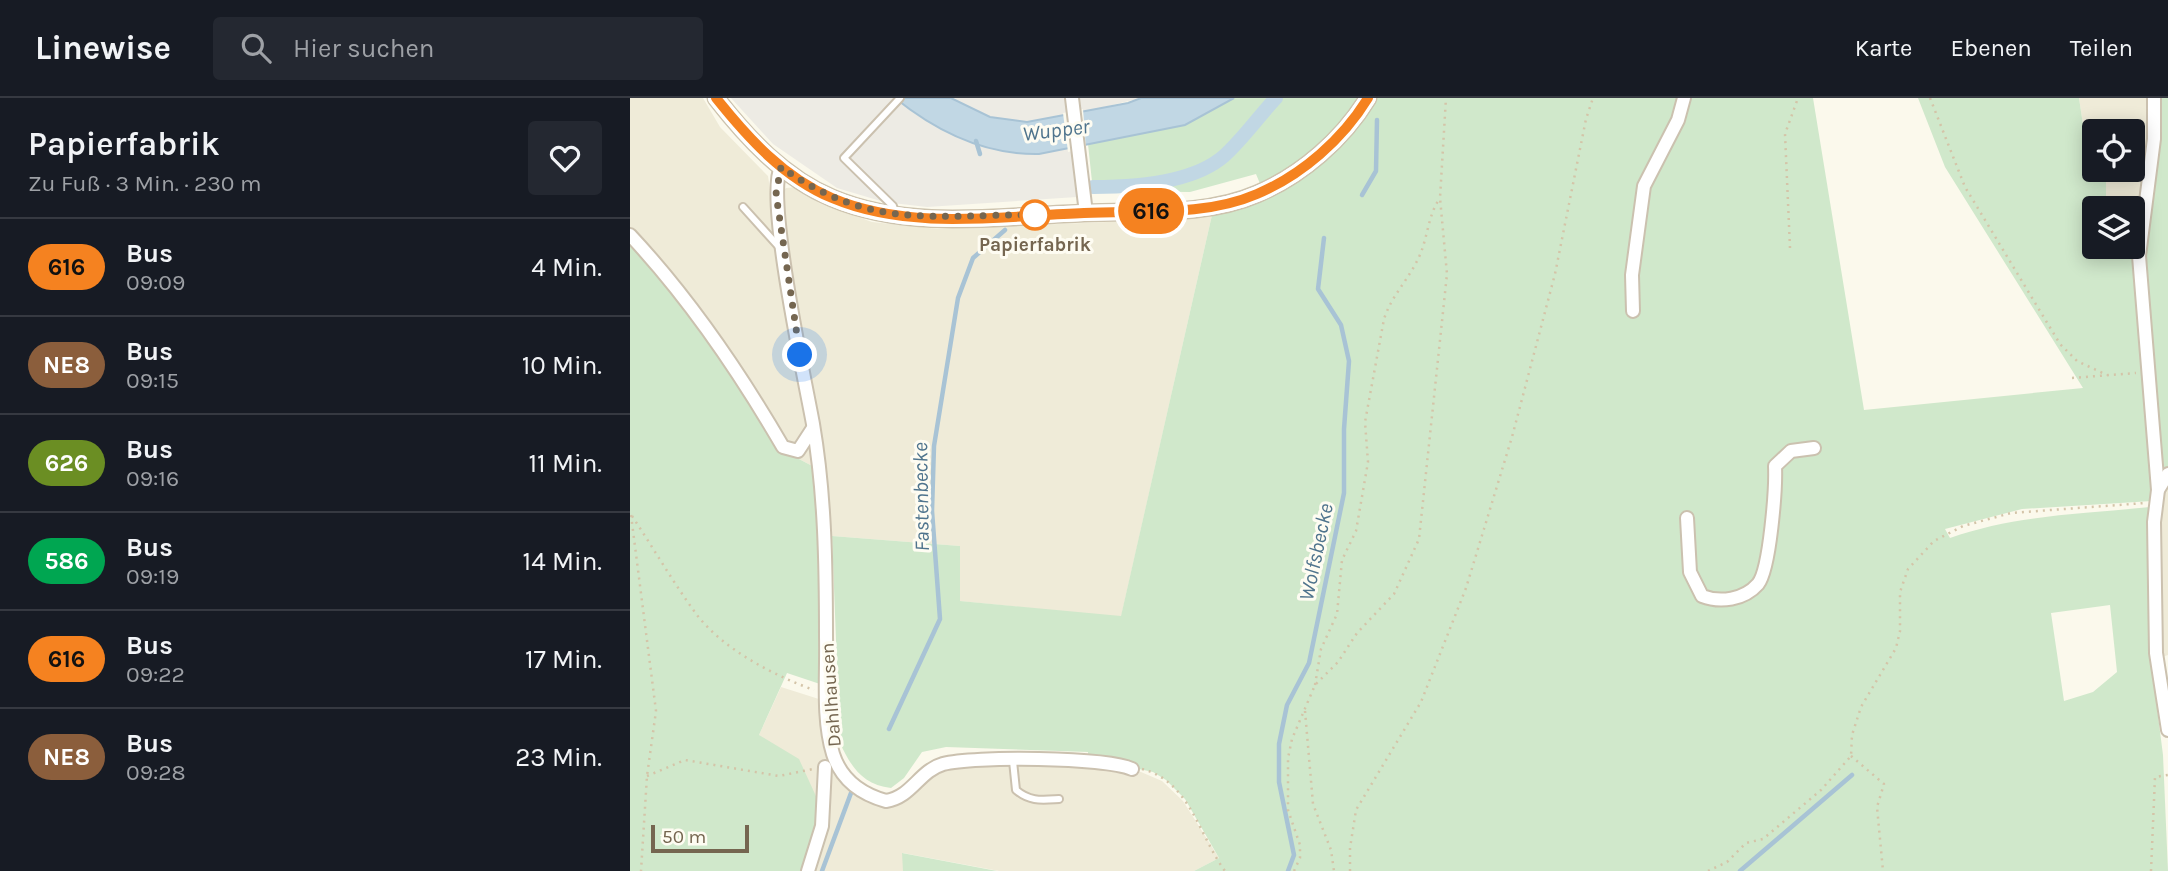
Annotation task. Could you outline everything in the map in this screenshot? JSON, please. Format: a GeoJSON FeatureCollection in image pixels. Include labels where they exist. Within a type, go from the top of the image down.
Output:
{"type":"FeatureCollection","features":[{"type":"Feature","properties":{"kind":"main road"},"geometry":{"type":"LineString","coordinates":[[716,98],[741,128],[781,167],[830,197],[896,215],[933,218],[1195,208],[1255,195],[1308,164],[1357,115],[1368,98]]}},
{"type":"Feature","properties":{"kind":"street"},"geometry":{"type":"LineString","coordinates":[[1633,310],[1632,275],[1644,187],[1678,120],[1684,98]]}},
{"type":"Feature","properties":{"kind":"street"},"geometry":{"type":"LineString","coordinates":[[2154,98],[2154,139],[2139,256],[2150,371],[2157,496],[2156,653],[2168,730]]}},
{"type":"Feature","properties":{"kind":"street"},"geometry":{"type":"LineString","coordinates":[[1072,100],[1086,212]]}},
{"type":"Feature","properties":{"kind":"street","name":"Dahlhausen"},"geometry":{"type":"LineString","coordinates":[[781,167],[776,194],[814,428],[825,544],[829,733],[837,763],[849,782],[872,797],[886,801],[908,793],[929,771],[963,761],[1068,760],[1123,765],[1132,769]]}},
{"type":"Feature","properties":{"kind":"street"},"geometry":{"type":"LineString","coordinates":[[630,235],[652,258],[751,392],[783,447],[798,451],[814,428]]}},
{"type":"Feature","properties":{"kind":"street"},"geometry":{"type":"LineString","coordinates":[[1687,518],[1690,572],[1702,596],[1715,601],[1747,592],[1758,584],[1764,571],[1776,490],[1775,466],[1791,451],[1814,448]]}},
{"type":"Feature","properties":{"kind":"street"},"geometry":{"type":"LineString","coordinates":[[2157,496],[2168,474]]}},
{"type":"Feature","properties":{"kind":"street"},"geometry":{"type":"LineString","coordinates":[[808,871],[822,826],[825,767]]}},
{"type":"Feature","properties":{"kind":"lane"},"geometry":{"type":"LineString","coordinates":[[896,215],[893,206],[844,158],[900,98]]}},
{"type":"Feature","properties":{"kind":"lane"},"geometry":{"type":"LineString","coordinates":[[743,207],[784,252]]}},
{"type":"Feature","properties":{"kind":"lane"},"geometry":{"type":"LineString","coordinates":[[1013,761],[1016,790],[1023,796],[1039,800],[1059,799]]}},
{"type":"Feature","properties":{"kind":"path"},"geometry":{"type":"LineString","coordinates":[[1294,871],[1300,858],[1300,845],[1288,810],[1288,758],[1304,708],[1315,685],[1394,594],[1419,539],[1447,274],[1440,198],[1447,98]]}},
{"type":"Feature","properties":{"kind":"path"},"geometry":{"type":"LineString","coordinates":[[1350,871],[1351,837],[1356,810],[1421,702],[1466,588],[1512,437],[1555,274],[1586,119],[1593,98]]}},
{"type":"Feature","properties":{"kind":"path"},"geometry":{"type":"LineString","coordinates":[[1790,248],[1785,134],[1798,98]]}},
{"type":"Feature","properties":{"kind":"path"},"geometry":{"type":"LineString","coordinates":[[1930,98],[1965,187],[2060,344],[2077,361],[2107,375]]}},
{"type":"Feature","properties":{"kind":"path"},"geometry":{"type":"LineString","coordinates":[[1315,685],[1321,649],[1336,614],[1342,560],[1356,531],[1368,462],[1365,422],[1375,381],[1382,327],[1389,305],[1419,259],[1435,205],[1440,198]]}},
{"type":"Feature","properties":{"kind":"path"},"geometry":{"type":"LineString","coordinates":[[2072,378],[2150,371]]}},
{"type":"Feature","properties":{"kind":"path"},"geometry":{"type":"LineString","coordinates":[[1708,871],[1727,862],[1746,843],[1763,839],[1821,790],[1851,756],[1853,735],[1861,707],[1896,648],[1900,631],[1900,592],[1908,569],[1934,541],[1963,526],[2011,513],[2157,496]]}},
{"type":"Feature","properties":{"kind":"path"},"geometry":{"type":"LineString","coordinates":[[630,514],[699,618],[744,657],[791,682],[827,695]]}},
{"type":"Feature","properties":{"kind":"path"},"geometry":{"type":"LineString","coordinates":[[630,514],[656,711],[646,776],[641,871]]}},
{"type":"Feature","properties":{"kind":"path"},"geometry":{"type":"LineString","coordinates":[[1304,708],[1313,804],[1331,850],[1334,871]]}},
{"type":"Feature","properties":{"kind":"path"},"geometry":{"type":"LineString","coordinates":[[1851,756],[1884,783],[1877,807],[1883,871]]}},
{"type":"Feature","properties":{"kind":"path"},"geometry":{"type":"LineString","coordinates":[[646,776],[685,760],[779,775],[825,767]]}},
{"type":"Feature","properties":{"kind":"path"},"geometry":{"type":"LineString","coordinates":[[1132,769],[1153,772],[1185,799],[1212,855],[1224,871]]}},
{"type":"Feature","properties":{"kind":"path"},"geometry":{"type":"LineString","coordinates":[[2151,871],[2155,777],[2168,775]]}},
{"type":"Feature","properties":{"kind":"shaded area"},"geometry":{"type":"Polygon","coordinates":[[[630,98],[703,98],[720,127],[768,176],[771,196],[779,196],[786,188],[797,187],[819,203],[872,222],[938,229],[1157,220],[1212,215],[1121,617],[959,601],[960,546],[832,536],[816,468],[782,450],[630,237],[630,98]]]}},
{"type":"Feature","properties":{"kind":"shaded area"},"geometry":{"type":"Polygon","coordinates":[[[731,98],[1141,98],[1067,116],[1077,197],[927,207],[884,202],[837,188],[773,144],[731,98]]]}},
{"type":"Feature","properties":{"kind":"shaded area"},"geometry":{"type":"Polygon","coordinates":[[[2079,98],[2152,98],[2145,196],[2106,196],[2106,182],[2145,182],[2145,119],[2082,119],[2079,98]]]}},
{"type":"Feature","properties":{"kind":"shaded area"},"geometry":{"type":"Polygon","coordinates":[[[2168,477],[2168,655],[2159,658],[2157,507],[2168,477]]]}},
{"type":"Feature","properties":{"kind":"shaded area"},"geometry":{"type":"Polygon","coordinates":[[[781,687],[822,700],[830,760],[876,803],[940,770],[963,764],[1074,763],[1141,772],[1162,781],[1183,801],[1219,858],[1194,871],[999,871],[903,853],[903,871],[808,871],[759,735],[781,687]]]}},
{"type":"Feature","properties":{"kind":"green space"},"geometry":{"type":"Polygon","coordinates":[[[1234,98],[1813,98],[1864,410],[2083,388],[1945,167],[1918,98],[2079,98],[2082,119],[2082,182],[2106,182],[2106,196],[2082,196],[2082,259],[2145,259],[2145,196],[2152,98],[2168,98],[2168,472],[2152,501],[2022,509],[1945,529],[1950,538],[1974,530],[2024,520],[2150,507],[2151,661],[2163,755],[2168,871],[1194,871],[1219,858],[1185,799],[1166,780],[1153,772],[1088,758],[1088,752],[946,747],[922,752],[904,778],[891,788],[865,779],[849,760],[840,743],[832,536],[960,546],[960,601],[1121,616],[1212,215],[1266,198],[1256,174],[1190,192],[1093,191],[1088,144],[1185,125],[1234,98]],[[2110,605],[2051,613],[2064,701],[2093,692],[2117,672],[2110,605]]]}},
{"type":"Feature","properties":{"kind":"green space"},"geometry":{"type":"Polygon","coordinates":[[[630,237],[749,392],[782,450],[816,468],[820,684],[787,673],[759,735],[799,759],[820,805],[808,871],[630,871],[630,237]]]}},
{"type":"Feature","properties":{"kind":"green space"},"geometry":{"type":"Polygon","coordinates":[[[902,853],[997,871],[903,871],[902,853]]]}},
{"type":"Feature","properties":{"kind":"water","name":"Wupper"},"geometry":{"type":"Polygon","coordinates":[[[895,98],[951,98],[990,117],[1027,122],[1128,103],[1141,98],[1234,98],[1185,125],[1039,154],[1000,150],[962,139],[928,121],[895,98]]]}},
{"type":"Feature","properties":{"kind":"pier"},"geometry":{"type":"Polygon","coordinates":[[[1083,109],[1086,148],[1068,152],[1063,113],[1083,109]]]}},
{"type":"Feature","properties":{"kind":"waterway"},"geometry":{"type":"LineString","coordinates":[[1093,187],[1161,182],[1211,165],[1231,149],[1276,98]]}},
{"type":"Feature","properties":{"kind":"waterway"},"geometry":{"type":"LineString","coordinates":[[1362,195],[1376,171],[1377,120]]}},
{"type":"Feature","properties":{"kind":"waterway","name":"Fastenbecke"},"geometry":{"type":"LineString","coordinates":[[976,141],[980,154]]}},
{"type":"Feature","properties":{"kind":"waterway","name":"Fastenbecke"},"geometry":{"type":"LineString","coordinates":[[889,729],[940,619],[932,511],[934,446],[958,298],[973,258],[1005,230]]}},
{"type":"Feature","properties":{"kind":"waterway","name":"Wolfsbecke"},"geometry":{"type":"LineString","coordinates":[[1288,871],[1294,855],[1279,782],[1279,744],[1287,705],[1309,663],[1344,493],[1344,429],[1349,361],[1341,325],[1318,289],[1324,238]]}},
{"type":"Feature","properties":{"kind":"waterway"},"geometry":{"type":"LineString","coordinates":[[1740,871],[1852,775]]}},
{"type":"Feature","properties":{"kind":"waterway","name":"Fastenbecke"},"geometry":{"type":"LineString","coordinates":[[822,871],[851,793]]}},
{"type":"Feature","properties":{"kind":"bus line","name":"616"},"geometry":{"type":"LineString","coordinates":[[716,98],[766,154],[810,187],[855,207],[880,213],[933,218],[1173,210],[1225,204],[1255,195],[1296,173],[1331,143],[1357,115],[1368,98]]}},
{"type":"Feature","properties":{"kind":"place","name":"Papierfabrik"},"geometry":{"type":"Point","coordinates":[1035,215]}},
{"type":"Feature","properties":{"kind":"route"},"geometry":{"type":"LineString","coordinates":[[800,355],[776,194],[781,167],[830,197],[880,213],[933,218],[1035,215]]}}]}
